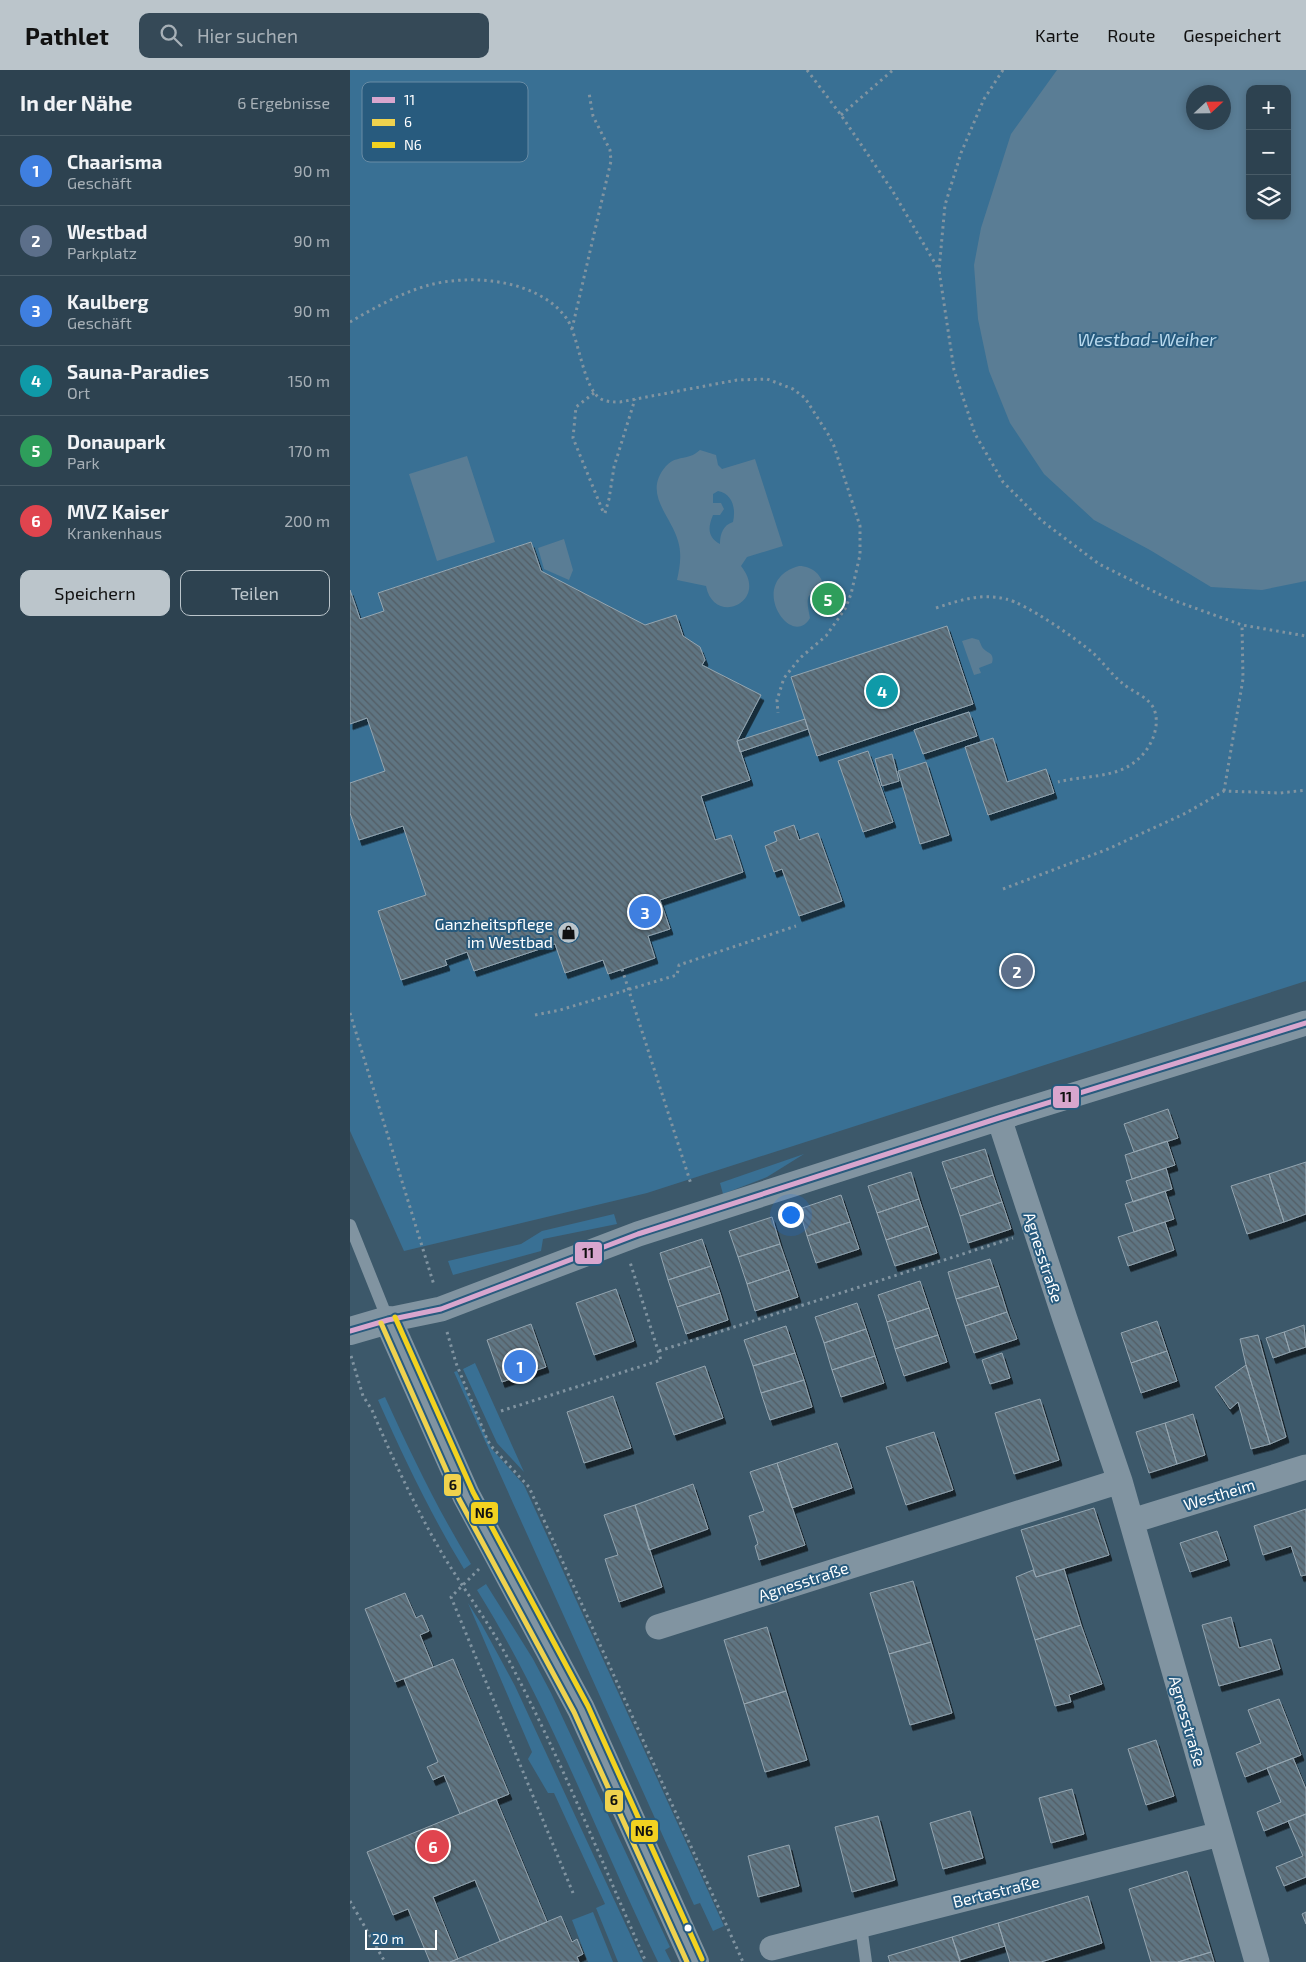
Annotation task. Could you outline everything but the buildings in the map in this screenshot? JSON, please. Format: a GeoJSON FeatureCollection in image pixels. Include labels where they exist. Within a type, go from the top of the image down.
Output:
{"type":"FeatureCollection","features":[{"type":"Feature","properties":{"kind":"street"},"geometry":{"type":"LineString","coordinates":[[350,1331],[388,1320],[441,1309],[623,1240],[999,1118],[1306,1023]]}},
{"type":"Feature","properties":{"kind":"street","name":"Agnesstraße"},"geometry":{"type":"LineString","coordinates":[[999,1118],[1120,1481],[1257,1962]]}},
{"type":"Feature","properties":{"kind":"street"},"geometry":{"type":"LineString","coordinates":[[388,1320],[466,1495],[580,1709],[695,1962]]}},
{"type":"Feature","properties":{"kind":"street","name":"Westheim"},"geometry":{"type":"LineString","coordinates":[[1132,1521],[1306,1467]]}},
{"type":"Feature","properties":{"kind":"street","name":"Agnesstraße"},"geometry":{"type":"LineString","coordinates":[[658,1627],[1120,1481]]}},
{"type":"Feature","properties":{"kind":"street","name":"Bertastraße"},"geometry":{"type":"LineString","coordinates":[[772,1948],[1220,1834]]}},
{"type":"Feature","properties":{"kind":"lane"},"geometry":{"type":"LineString","coordinates":[[350,1225],[388,1320]]}},
{"type":"Feature","properties":{"kind":"lane"},"geometry":{"type":"LineString","coordinates":[[860,1926],[866,1962]]}},
{"type":"Feature","properties":{"kind":"path"},"geometry":{"type":"LineString","coordinates":[[807,70],[841,115],[892,190],[939,270]]}},
{"type":"Feature","properties":{"kind":"path"},"geometry":{"type":"LineString","coordinates":[[841,115],[893,70]]}},
{"type":"Feature","properties":{"kind":"path"},"geometry":{"type":"LineString","coordinates":[[1003,70],[984,99],[960,153],[945,205],[939,270],[954,370],[976,434],[1003,482],[1042,521],[1099,564],[1167,598],[1242,625],[1306,636]]}},
{"type":"Feature","properties":{"kind":"path"},"geometry":{"type":"LineString","coordinates":[[571,330],[611,161],[610,150],[593,116],[588,93]]}},
{"type":"Feature","properties":{"kind":"path"},"geometry":{"type":"LineString","coordinates":[[350,322],[378,306],[427,285],[486,280],[522,287],[543,297],[559,310],[568,320],[594,393],[608,402],[737,380],[767,378],[792,389],[805,398],[820,419],[834,446],[860,526],[860,555],[851,594],[836,623],[826,636],[800,658],[784,678],[777,700],[778,713]]}},
{"type":"Feature","properties":{"kind":"path"},"geometry":{"type":"LineString","coordinates":[[594,393],[576,407],[573,438],[604,514],[609,499],[614,467],[635,398]]}},
{"type":"Feature","properties":{"kind":"path"},"geometry":{"type":"LineString","coordinates":[[936,608],[974,596],[998,597],[1016,602],[1088,648],[1122,683],[1151,704],[1156,720],[1155,729],[1144,754],[1136,762],[1116,772],[1058,782]]}},
{"type":"Feature","properties":{"kind":"path"},"geometry":{"type":"LineString","coordinates":[[1224,791],[1243,679],[1242,625]]}},
{"type":"Feature","properties":{"kind":"path"},"geometry":{"type":"LineString","coordinates":[[1003,889],[1108,849],[1161,826],[1224,791],[1280,793],[1306,790]]}},
{"type":"Feature","properties":{"kind":"path"},"geometry":{"type":"LineString","coordinates":[[535,1015],[560,1010],[677,975],[678,965],[796,926]]}},
{"type":"Feature","properties":{"kind":"path"},"geometry":{"type":"LineString","coordinates":[[622,969],[691,1184]]}},
{"type":"Feature","properties":{"kind":"path"},"geometry":{"type":"LineString","coordinates":[[350,1013],[428,1260],[456,1363],[487,1439],[491,1446],[529,1487],[743,1962]]}},
{"type":"Feature","properties":{"kind":"path"},"geometry":{"type":"LineString","coordinates":[[659,1351],[1036,1231]]}},
{"type":"Feature","properties":{"kind":"path"},"geometry":{"type":"LineString","coordinates":[[501,1411],[661,1360],[623,1240]]}},
{"type":"Feature","properties":{"kind":"path"},"geometry":{"type":"LineString","coordinates":[[350,1353],[363,1396],[372,1410],[394,1461],[436,1544],[483,1615],[506,1656],[544,1733],[646,1962]]}},
{"type":"Feature","properties":{"kind":"path"},"geometry":{"type":"LineString","coordinates":[[496,1552],[451,1596],[573,1893]]}},
{"type":"Feature","properties":{"kind":"path"},"geometry":{"type":"LineString","coordinates":[[350,1900],[385,1962]]}},
{"type":"Feature","properties":{"kind":"shaded area"},"geometry":{"type":"Polygon","coordinates":[[[350,70],[1306,70],[1306,981],[647,1193],[404,1251],[350,1131],[350,70]]]}},
{"type":"Feature","properties":{"kind":"shaded area"},"geometry":{"type":"Polygon","coordinates":[[[804,1154],[767,1177],[723,1194],[720,1183],[804,1154]]]}},
{"type":"Feature","properties":{"kind":"shaded area"},"geometry":{"type":"Polygon","coordinates":[[[614,1214],[617,1224],[543,1239],[541,1251],[453,1275],[448,1261],[521,1244],[542,1231],[614,1214]]]}},
{"type":"Feature","properties":{"kind":"shaded area"},"geometry":{"type":"Polygon","coordinates":[[[475,1363],[524,1472],[497,1443],[463,1369],[475,1363]]]}},
{"type":"Feature","properties":{"kind":"shaded area"},"geometry":{"type":"Polygon","coordinates":[[[457,1371],[491,1448],[524,1485],[724,1926],[713,1931],[700,1903],[694,1905],[454,1372],[457,1371]]]}},
{"type":"Feature","properties":{"kind":"shaded area"},"geometry":{"type":"Polygon","coordinates":[[[385,1397],[425,1482],[471,1564],[464,1569],[429,1507],[388,1422],[378,1400],[385,1397]]]}},
{"type":"Feature","properties":{"kind":"shaded area"},"geometry":{"type":"Polygon","coordinates":[[[486,1584],[533,1659],[551,1693],[670,1947],[665,1950],[671,1962],[658,1962],[551,1726],[503,1634],[477,1590],[486,1584]]]}},
{"type":"Feature","properties":{"kind":"shaded area"},"geometry":{"type":"Polygon","coordinates":[[[468,1603],[515,1686],[643,1962],[618,1962],[596,1908],[605,1904],[554,1793],[548,1793],[528,1759],[532,1752],[468,1603]]]}},
{"type":"Feature","properties":{"kind":"shaded area"},"geometry":{"type":"Polygon","coordinates":[[[593,1912],[613,1962],[588,1962],[572,1920],[593,1912]]]}},
{"type":"Feature","properties":{"kind":"water","name":"Westbad-Weiher"},"geometry":{"type":"Polygon","coordinates":[[[1057,70],[1306,70],[1306,581],[1262,590],[1211,587],[1150,550],[1094,520],[1044,474],[1010,423],[989,371],[978,319],[974,265],[981,228],[1011,134],[1057,70]]]}},
{"type":"Feature","properties":{"kind":"water"},"geometry":{"type":"Polygon","coordinates":[[[700,450],[716,455],[718,465],[722,469],[755,459],[783,546],[747,557],[741,566],[748,579],[749,590],[745,599],[737,605],[728,607],[719,605],[711,598],[706,586],[677,580],[680,561],[679,546],[657,495],[659,476],[666,466],[674,460],[691,456],[700,450]],[[718,491],[713,494],[713,503],[721,503],[724,509],[720,515],[713,515],[710,524],[711,535],[720,544],[723,530],[733,522],[734,517],[734,507],[727,495],[718,491]]]}},
{"type":"Feature","properties":{"kind":"water"},"geometry":{"type":"Polygon","coordinates":[[[467,456],[495,542],[437,561],[409,474],[467,456]]]}},
{"type":"Feature","properties":{"kind":"water"},"geometry":{"type":"Polygon","coordinates":[[[564,539],[573,570],[569,580],[544,569],[538,548],[564,539]]]}},
{"type":"Feature","properties":{"kind":"water"},"geometry":{"type":"Polygon","coordinates":[[[799,566],[810,568],[818,574],[823,583],[823,594],[816,593],[809,596],[810,618],[802,626],[793,626],[784,620],[777,610],[774,598],[775,585],[783,574],[799,566]]]}},
{"type":"Feature","properties":{"kind":"water"},"geometry":{"type":"Polygon","coordinates":[[[972,638],[979,640],[982,647],[993,659],[992,663],[979,668],[981,673],[974,675],[962,641],[972,638]]]}},
{"type":"Feature","properties":{"kind":"transit line","name":"11"},"geometry":{"type":"LineString","coordinates":[[350,1331],[388,1320],[441,1309],[638,1234],[999,1118],[1306,1023]]}},
{"type":"Feature","properties":{"kind":"transit line","name":"N6"},"geometry":{"type":"LineString","coordinates":[[395,1317],[473,1492],[588,1706],[702,1959]]}},
{"type":"Feature","properties":{"kind":"transit line","name":"6"},"geometry":{"type":"LineString","coordinates":[[381,1323],[459,1499],[574,1712],[687,1962]]}},
{"type":"Feature","properties":{"kind":"place","name":"Donaupark"},"geometry":{"type":"Point","coordinates":[828,599]}},
{"type":"Feature","properties":{"kind":"place","name":"Sauna-Paradies"},"geometry":{"type":"Point","coordinates":[882,691]}},
{"type":"Feature","properties":{"kind":"place","name":"Kaulberg"},"geometry":{"type":"Point","coordinates":[645,912]}},
{"type":"Feature","properties":{"kind":"place","name":"Ganzheitspflege im Westbad"},"geometry":{"type":"Point","coordinates":[569,932]}},
{"type":"Feature","properties":{"kind":"place","name":"Westbad"},"geometry":{"type":"Point","coordinates":[1017,971]}},
{"type":"Feature","properties":{"kind":"place","name":"Chaarisma"},"geometry":{"type":"Point","coordinates":[520,1366]}},
{"type":"Feature","properties":{"kind":"place","name":"MVZ Kaiser"},"geometry":{"type":"Point","coordinates":[433,1846]}}]}
